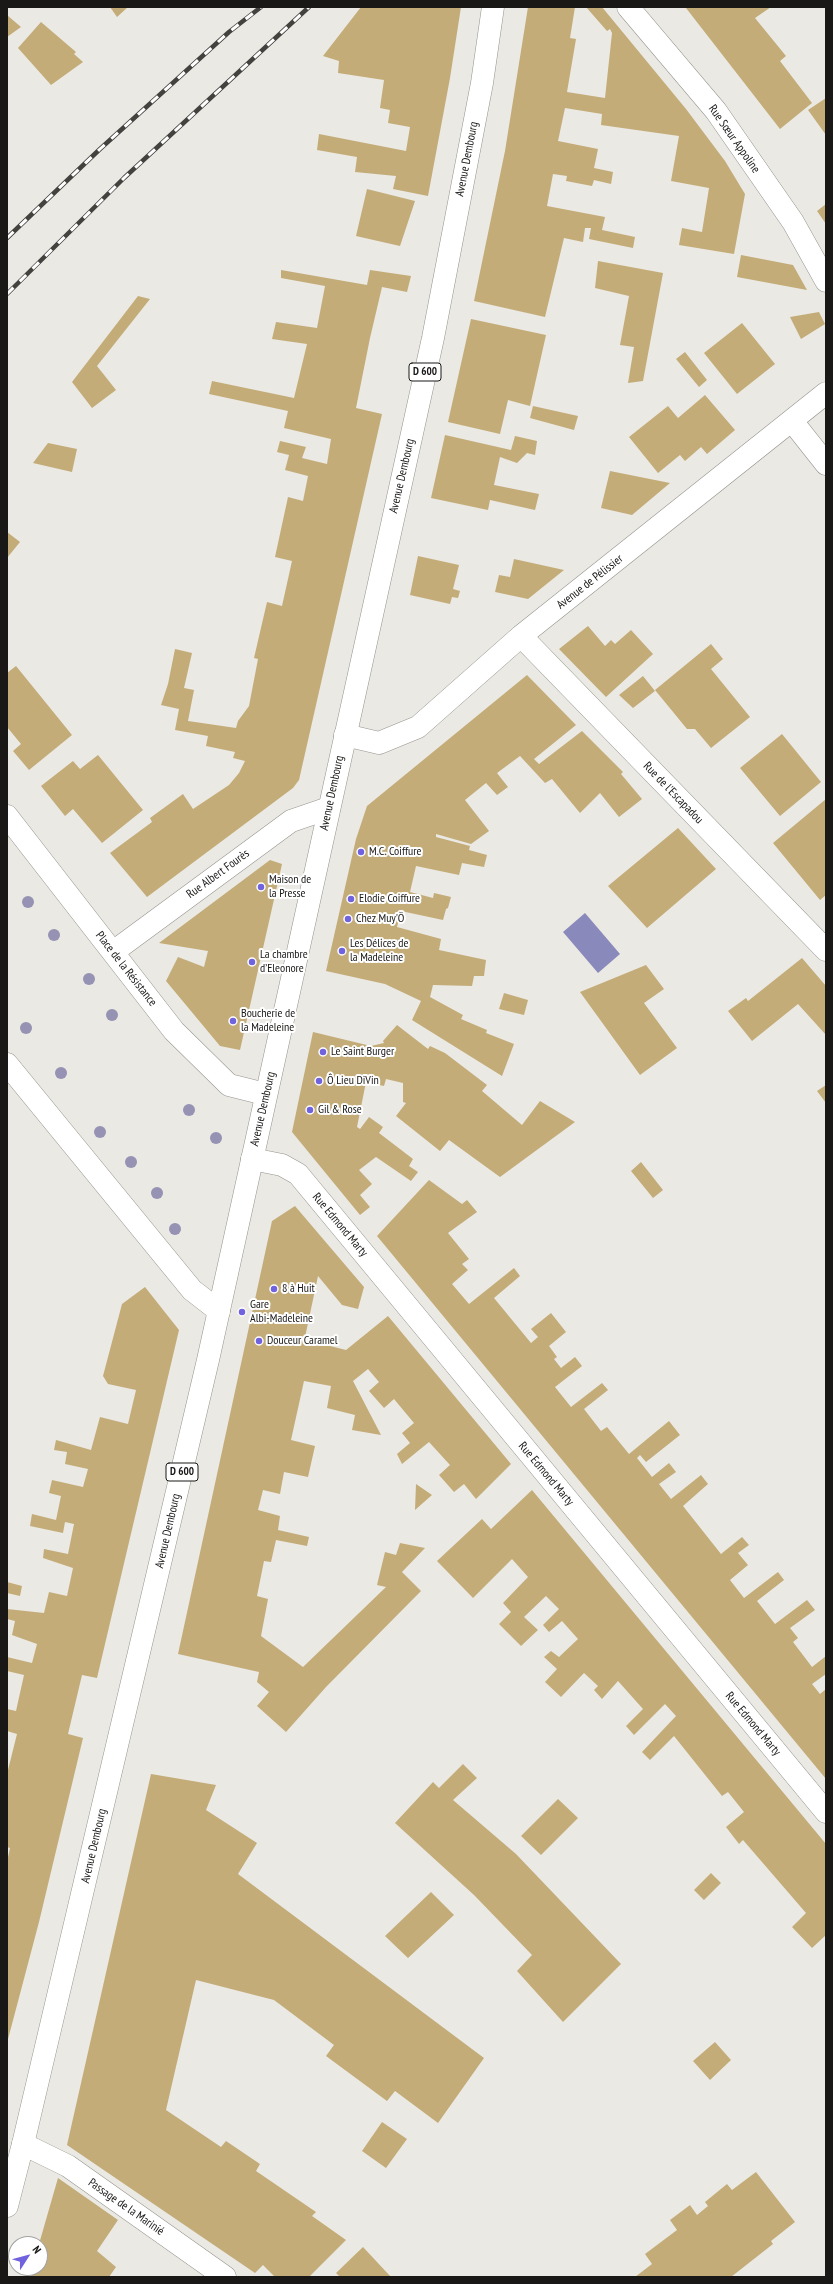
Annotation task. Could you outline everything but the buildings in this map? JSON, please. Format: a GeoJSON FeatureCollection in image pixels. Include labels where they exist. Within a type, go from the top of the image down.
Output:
{"type":"FeatureCollection","features":[{"type":"Feature","properties":{"kind":"street","name":"Avenue Dembourg"},"geometry":{"type":"LineString","coordinates":[[7,2206],[23,2144],[218,1311],[252,1159],[265,1094],[433,338],[480,90],[493,7]]}},
{"type":"Feature","properties":{"kind":"street","name":"Rue Sœur Appoline"},"geometry":{"type":"LineString","coordinates":[[628,7],[716,111],[793,222],[826,281]]}},
{"type":"Feature","properties":{"kind":"street","name":"Avenue de Pélissier"},"geometry":{"type":"LineString","coordinates":[[345,735],[378,743],[418,727],[521,636],[826,393]]}},
{"type":"Feature","properties":{"kind":"street"},"geometry":{"type":"LineString","coordinates":[[792,421],[826,464]]}},
{"type":"Feature","properties":{"kind":"street","name":"Rue de l'Escapadou"},"geometry":{"type":"LineString","coordinates":[[521,636],[826,950]]}},
{"type":"Feature","properties":{"kind":"street","name":"Rue Albert Fourès"},"geometry":{"type":"LineString","coordinates":[[113,952],[291,821],[329,808]]}},
{"type":"Feature","properties":{"kind":"street","name":"Place de la Résistance"},"geometry":{"type":"LineString","coordinates":[[7,816],[174,1031],[229,1086],[265,1094]]}},
{"type":"Feature","properties":{"kind":"street"},"geometry":{"type":"LineString","coordinates":[[9,1072],[192,1290],[218,1311]]}},
{"type":"Feature","properties":{"kind":"street","name":"Rue Edmond Marty"},"geometry":{"type":"LineString","coordinates":[[252,1159],[282,1165],[298,1174],[826,1812]]}},
{"type":"Feature","properties":{"kind":"street","name":"Passage de la Marinié"},"geometry":{"type":"LineString","coordinates":[[23,2144],[68,2166],[225,2277]]}},
{"type":"Feature","properties":{"kind":"water"},"geometry":{"type":"Polygon","coordinates":[[[585,913],[620,954],[598,973],[563,932],[585,913]]]}},
{"type":"Feature","properties":{"kind":"railway"},"geometry":{"type":"LineString","coordinates":[[7,238],[100,149],[229,32],[261,7]]}},
{"type":"Feature","properties":{"kind":"railway"},"geometry":{"type":"LineString","coordinates":[[7,294],[124,178],[309,7]]}},
{"type":"Feature","properties":{"kind":"place","name":"M.C. Coiffure"},"geometry":{"type":"Point","coordinates":[361,852]}},
{"type":"Feature","properties":{"kind":"place","name":"Maison de la Presse"},"geometry":{"type":"Point","coordinates":[261,887]}},
{"type":"Feature","properties":{"kind":"place","name":"Elodie Coiffure"},"geometry":{"type":"Point","coordinates":[351,899]}},
{"type":"Feature","properties":{"kind":"place","name":"Chez Muy'Ö"},"geometry":{"type":"Point","coordinates":[348,919]}},
{"type":"Feature","properties":{"kind":"place","name":"Les Délices de la Madeleine"},"geometry":{"type":"Point","coordinates":[342,951]}},
{"type":"Feature","properties":{"kind":"place","name":"La chambre d’Eleonore"},"geometry":{"type":"Point","coordinates":[252,962]}},
{"type":"Feature","properties":{"kind":"place","name":"Boucherie de la Madeleine"},"geometry":{"type":"Point","coordinates":[233,1021]}},
{"type":"Feature","properties":{"kind":"place","name":"Le Saint Burger"},"geometry":{"type":"Point","coordinates":[323,1052]}},
{"type":"Feature","properties":{"kind":"place","name":"Ô Lieu DiVin"},"geometry":{"type":"Point","coordinates":[319,1081]}},
{"type":"Feature","properties":{"kind":"place","name":"Gil & Rose"},"geometry":{"type":"Point","coordinates":[310,1110]}},
{"type":"Feature","properties":{"kind":"place","name":"8 à Huit"},"geometry":{"type":"Point","coordinates":[274,1289]}},
{"type":"Feature","properties":{"kind":"place","name":"Gare Albi-Madeleine"},"geometry":{"type":"Point","coordinates":[242,1312]}},
{"type":"Feature","properties":{"kind":"place","name":"Douceur Caramel"},"geometry":{"type":"Point","coordinates":[259,1341]}}]}
